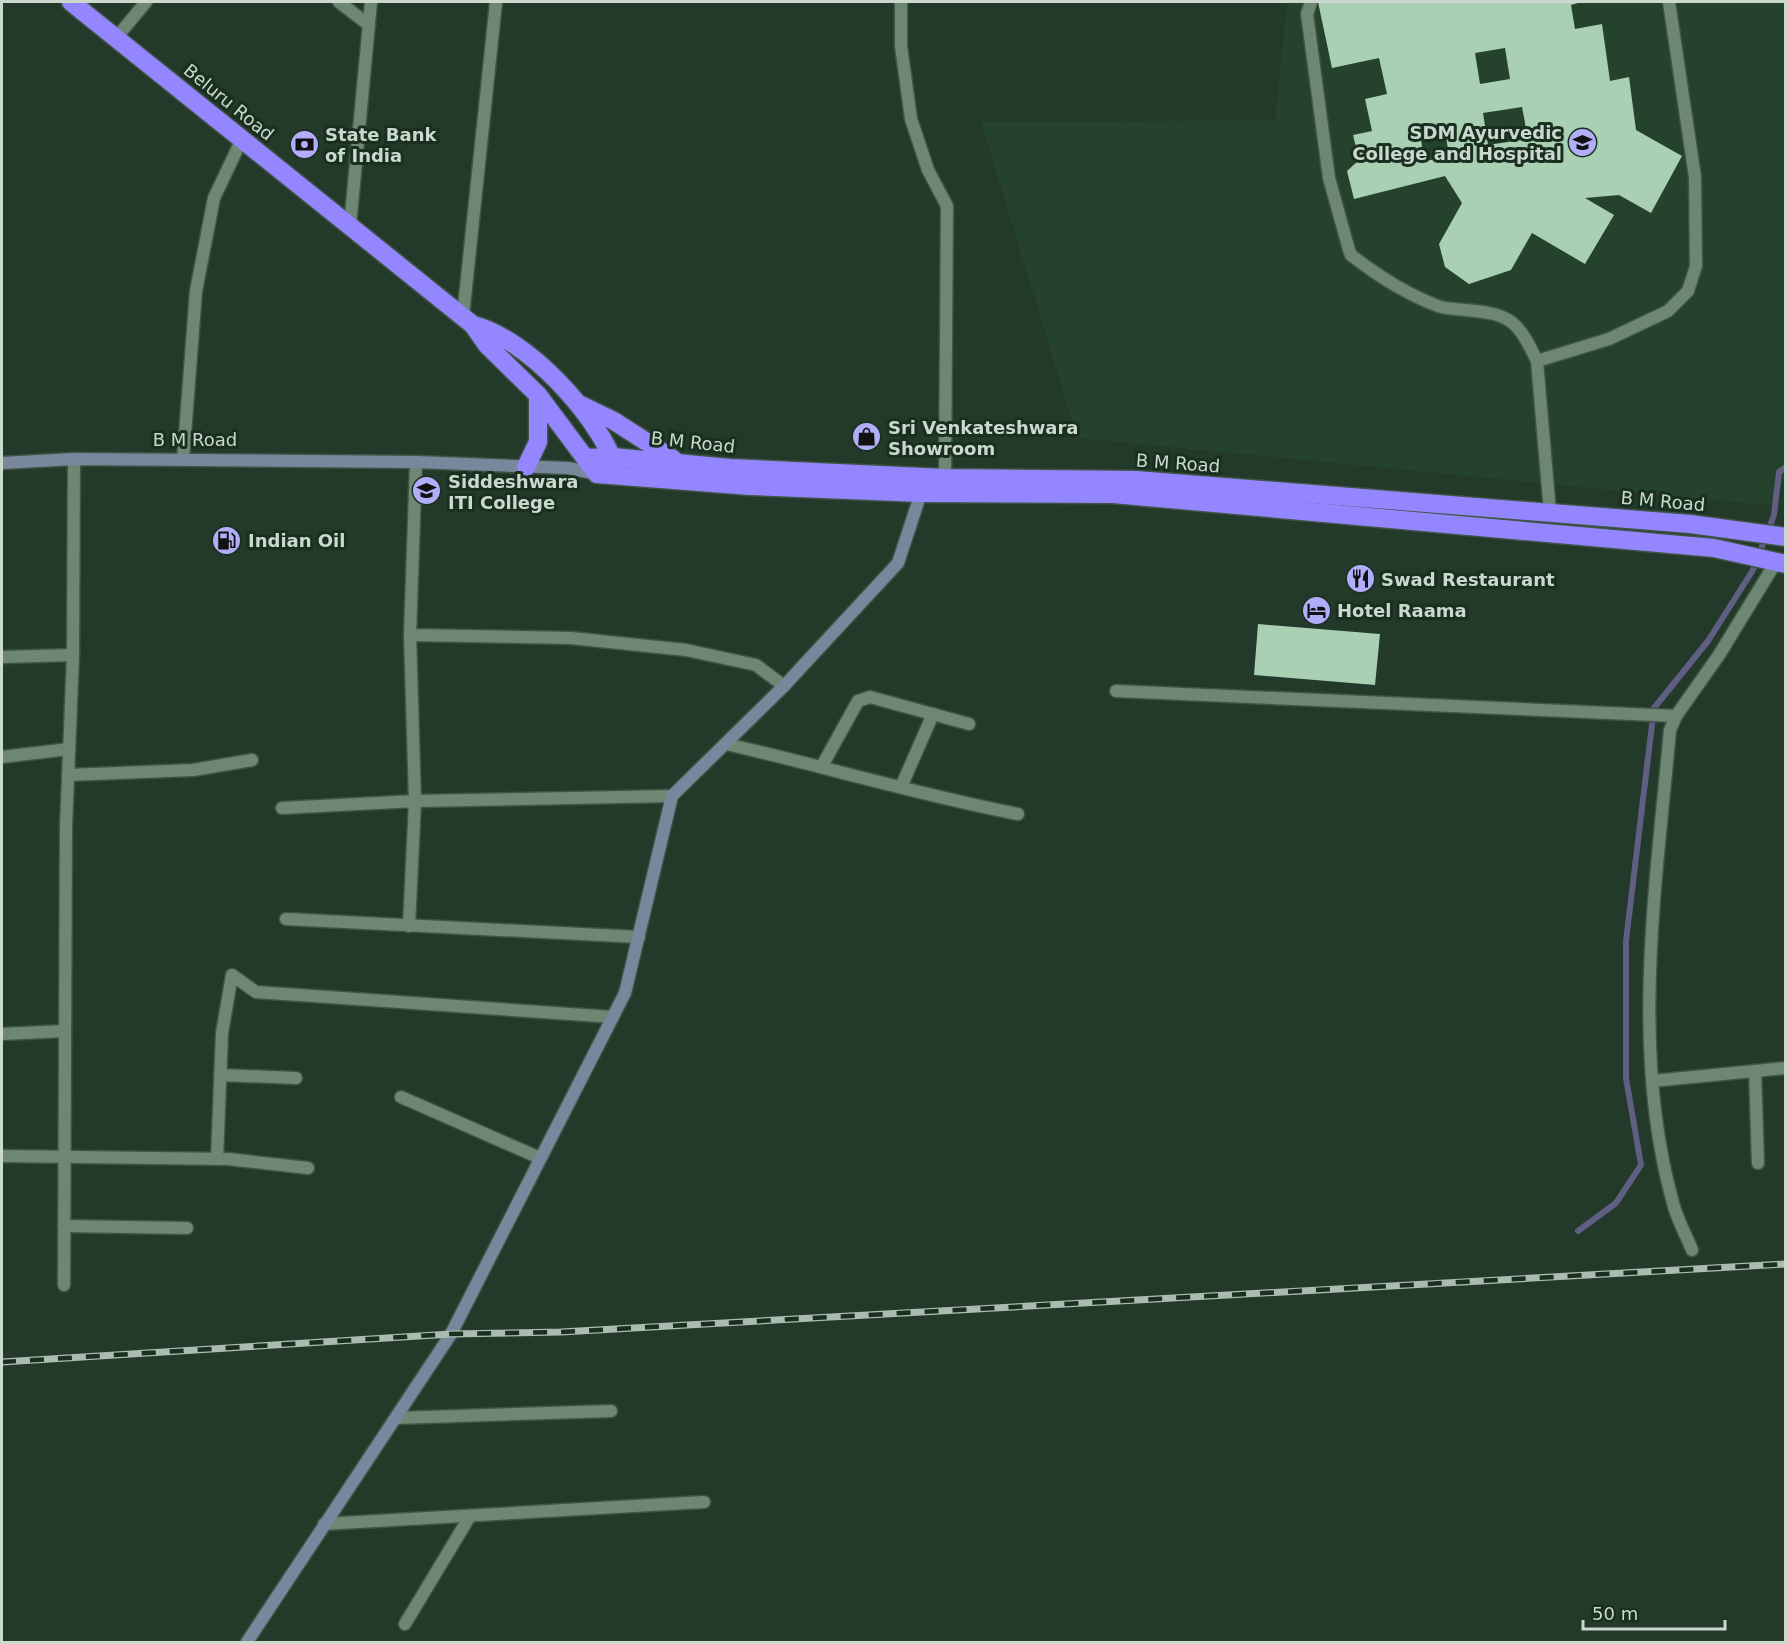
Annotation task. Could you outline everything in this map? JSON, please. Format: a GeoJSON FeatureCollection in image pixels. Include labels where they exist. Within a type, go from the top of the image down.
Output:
{"type":"FeatureCollection","features":[{"type":"Feature","properties":{"kind":"highway","name":"Beluru Road"},"geometry":{"type":"LineString","coordinates":[[71,2],[468,321],[487,345],[538,395],[597,474]]}},
{"type":"Feature","properties":{"kind":"highway","name":"Beluru Road"},"geometry":{"type":"LineString","coordinates":[[468,321],[493,330],[553,376],[580,404],[612,457],[618,475]]}},
{"type":"Feature","properties":{"kind":"highway"},"geometry":{"type":"LineString","coordinates":[[526,467],[538,442],[538,395]]}},
{"type":"Feature","properties":{"kind":"highway"},"geometry":{"type":"LineString","coordinates":[[580,404],[614,421],[676,462]]}},
{"type":"Feature","properties":{"kind":"highway","name":"B M Road"},"geometry":{"type":"LineString","coordinates":[[585,459],[612,457],[730,468],[945,478],[1136,480],[1550,512],[1781,536]]}},
{"type":"Feature","properties":{"kind":"highway","name":"B M Road"},"geometry":{"type":"LineString","coordinates":[[597,474],[750,486],[921,493],[1113,494],[1714,548],[1776,562]]}},
{"type":"Feature","properties":{"kind":"main road","name":"B M Road"},"geometry":{"type":"LineString","coordinates":[[2,463],[74,459],[416,462],[568,468],[597,474]]}},
{"type":"Feature","properties":{"kind":"main road","name":"B M Road"},"geometry":{"type":"LineString","coordinates":[[568,468],[585,459]]}},
{"type":"Feature","properties":{"kind":"main road"},"geometry":{"type":"LineString","coordinates":[[247,1642],[451,1334],[613,1017],[625,993],[672,796],[784,686],[898,563],[921,493]]}},
{"type":"Feature","properties":{"kind":"street"},"geometry":{"type":"LineString","coordinates":[[116,38],[146,2]]}},
{"type":"Feature","properties":{"kind":"street"},"geometry":{"type":"LineString","coordinates":[[339,2],[369,25]]}},
{"type":"Feature","properties":{"kind":"street"},"geometry":{"type":"LineString","coordinates":[[350,226],[371,2]]}},
{"type":"Feature","properties":{"kind":"street"},"geometry":{"type":"LineString","coordinates":[[468,321],[496,2]]}},
{"type":"Feature","properties":{"kind":"street"},"geometry":{"type":"LineString","coordinates":[[901,2],[901,46],[911,119],[928,170],[944,196],[949,227],[945,478]]}},
{"type":"Feature","properties":{"kind":"street"},"geometry":{"type":"LineString","coordinates":[[1311,2],[1307,14],[1329,178],[1351,255],[1384,280],[1440,307],[1499,313],[1509,318],[1528,342],[1537,361],[1550,512]]}},
{"type":"Feature","properties":{"kind":"street"},"geometry":{"type":"LineString","coordinates":[[1537,361],[1609,339],[1668,311],[1688,291],[1695,266],[1695,177],[1669,2]]}},
{"type":"Feature","properties":{"kind":"street"},"geometry":{"type":"LineString","coordinates":[[183,460],[196,291],[214,198],[242,139]]}},
{"type":"Feature","properties":{"kind":"street"},"geometry":{"type":"LineString","coordinates":[[64,1285],[68,775],[73,656],[74,459]]}},
{"type":"Feature","properties":{"kind":"street"},"geometry":{"type":"LineString","coordinates":[[409,926],[415,801],[410,635],[416,462]]}},
{"type":"Feature","properties":{"kind":"street"},"geometry":{"type":"LineString","coordinates":[[1692,1250],[1673,1206],[1662,1155],[1652,1081],[1648,988],[1670,730],[1676,716],[1719,655],[1776,562]]}},
{"type":"Feature","properties":{"kind":"street"},"geometry":{"type":"LineString","coordinates":[[410,635],[571,638],[686,650],[756,665],[784,686]]}},
{"type":"Feature","properties":{"kind":"street"},"geometry":{"type":"LineString","coordinates":[[2,657],[73,656]]}},
{"type":"Feature","properties":{"kind":"street"},"geometry":{"type":"LineString","coordinates":[[1116,691],[1676,716]]}},
{"type":"Feature","properties":{"kind":"street"},"geometry":{"type":"LineString","coordinates":[[822,766],[858,701],[863,699],[870,698],[969,724]]}},
{"type":"Feature","properties":{"kind":"street"},"geometry":{"type":"LineString","coordinates":[[901,787],[933,714]]}},
{"type":"Feature","properties":{"kind":"street"},"geometry":{"type":"LineString","coordinates":[[726,744],[822,766],[950,801],[1018,814]]}},
{"type":"Feature","properties":{"kind":"street"},"geometry":{"type":"LineString","coordinates":[[2,757],[69,749]]}},
{"type":"Feature","properties":{"kind":"street"},"geometry":{"type":"LineString","coordinates":[[68,775],[193,770],[252,760]]}},
{"type":"Feature","properties":{"kind":"street"},"geometry":{"type":"LineString","coordinates":[[282,808],[415,801],[672,796]]}},
{"type":"Feature","properties":{"kind":"street"},"geometry":{"type":"LineString","coordinates":[[286,919],[639,938]]}},
{"type":"Feature","properties":{"kind":"street"},"geometry":{"type":"LineString","coordinates":[[217,1159],[222,1032],[232,975],[256,992],[613,1017]]}},
{"type":"Feature","properties":{"kind":"street"},"geometry":{"type":"LineString","coordinates":[[2,1034],[65,1031]]}},
{"type":"Feature","properties":{"kind":"street"},"geometry":{"type":"LineString","coordinates":[[1652,1081],[1785,1068]]}},
{"type":"Feature","properties":{"kind":"street"},"geometry":{"type":"LineString","coordinates":[[1755,1071],[1758,1163]]}},
{"type":"Feature","properties":{"kind":"street"},"geometry":{"type":"LineString","coordinates":[[220,1075],[296,1078]]}},
{"type":"Feature","properties":{"kind":"street"},"geometry":{"type":"LineString","coordinates":[[401,1097],[540,1158]]}},
{"type":"Feature","properties":{"kind":"street"},"geometry":{"type":"LineString","coordinates":[[2,1156],[65,1159],[217,1159],[308,1168]]}},
{"type":"Feature","properties":{"kind":"street"},"geometry":{"type":"LineString","coordinates":[[64,1226],[187,1228]]}},
{"type":"Feature","properties":{"kind":"street"},"geometry":{"type":"LineString","coordinates":[[397,1418],[611,1411]]}},
{"type":"Feature","properties":{"kind":"street"},"geometry":{"type":"LineString","coordinates":[[324,1524],[704,1502]]}},
{"type":"Feature","properties":{"kind":"street"},"geometry":{"type":"LineString","coordinates":[[405,1624],[470,1516]]}},
{"type":"Feature","properties":{"kind":"shaded area"},"geometry":{"type":"Polygon","coordinates":[[[1287,2],[1785,2],[1786,474],[1774,506],[1077,438],[981,122],[1275,120],[1287,2]]]}},
{"type":"Feature","properties":{"kind":"building","name":"SDM Ayurvedic College and Hospital"},"geometry":{"type":"Polygon","coordinates":[[[1318,2],[1581,2],[1571,5],[1575,29],[1602,24],[1610,81],[1629,77],[1636,130],[1682,156],[1651,213],[1619,195],[1585,198],[1614,215],[1585,264],[1532,233],[1511,270],[1469,284],[1445,267],[1439,244],[1462,203],[1445,176],[1354,199],[1347,171],[1359,160],[1353,135],[1372,131],[1365,99],[1387,94],[1379,58],[1332,68],[1318,2]],[[1505,48],[1475,53],[1480,84],[1510,79],[1505,48]],[[1522,107],[1483,113],[1488,145],[1528,139],[1522,107]],[[1445,128],[1420,132],[1424,161],[1449,157],[1445,128]]]}},
{"type":"Feature","properties":{"kind":"building"},"geometry":{"type":"Polygon","coordinates":[[[1258,624],[1380,634],[1375,685],[1254,675],[1258,624]]]}},
{"type":"Feature","properties":{"kind":"waterway"},"geometry":{"type":"LineString","coordinates":[[1578,1231],[1616,1203],[1641,1165],[1626,1078],[1626,941],[1654,708],[1708,641],[1753,570],[1774,515],[1779,472],[1786,467]]}},
{"type":"Feature","properties":{"kind":"railway"},"geometry":{"type":"LineString","coordinates":[[2,1362],[451,1334],[561,1332],[1786,1264]]}},
{"type":"Feature","properties":{"kind":"place","name":"SDM Ayurvedic College and Hospital"},"geometry":{"type":"Point","coordinates":[1583,142]}},
{"type":"Feature","properties":{"kind":"place","name":"State Bank of India"},"geometry":{"type":"Point","coordinates":[304,144]}},
{"type":"Feature","properties":{"kind":"place","name":"Sri Venkateshwara Showroom"},"geometry":{"type":"Point","coordinates":[867,437]}},
{"type":"Feature","properties":{"kind":"place","name":"Siddeshwara ITI College"},"geometry":{"type":"Point","coordinates":[427,491]}},
{"type":"Feature","properties":{"kind":"place","name":"Indian Oil"},"geometry":{"type":"Point","coordinates":[227,540]}},
{"type":"Feature","properties":{"kind":"place","name":"Swad Restaurant"},"geometry":{"type":"Point","coordinates":[1360,579]}},
{"type":"Feature","properties":{"kind":"place","name":"Hotel Raama"},"geometry":{"type":"Point","coordinates":[1316,610]}}]}
